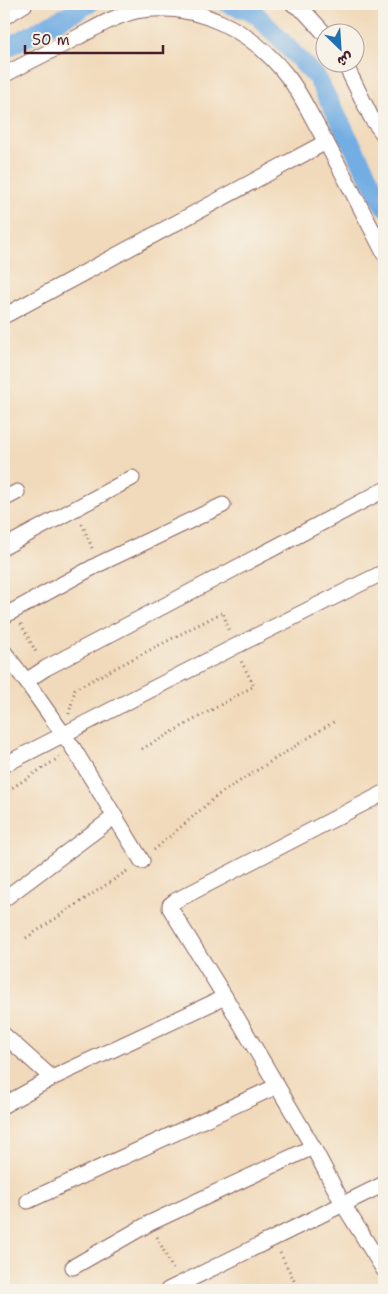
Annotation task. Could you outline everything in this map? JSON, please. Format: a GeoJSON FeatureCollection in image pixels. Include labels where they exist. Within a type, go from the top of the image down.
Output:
{"type":"FeatureCollection","features":[{"type":"Feature","properties":{"kind":"street"},"geometry":{"type":"LineString","coordinates":[[4,17],[25,4]]}},
{"type":"Feature","properties":{"kind":"street"},"geometry":{"type":"LineString","coordinates":[[293,4],[304,11],[316,24]]}},
{"type":"Feature","properties":{"kind":"street"},"geometry":{"type":"LineString","coordinates":[[4,75],[113,18],[137,11],[171,8],[209,16],[236,29],[262,49],[288,77],[326,142],[384,253]]}},
{"type":"Feature","properties":{"kind":"street"},"geometry":{"type":"LineString","coordinates":[[349,72],[372,119],[384,135]]}},
{"type":"Feature","properties":{"kind":"street"},"geometry":{"type":"LineString","coordinates":[[4,316],[326,142]]}},
{"type":"Feature","properties":{"kind":"street"},"geometry":{"type":"LineString","coordinates":[[4,547],[132,478]]}},
{"type":"Feature","properties":{"kind":"street"},"geometry":{"type":"LineString","coordinates":[[26,681],[46,668],[384,490]]}},
{"type":"Feature","properties":{"kind":"street"},"geometry":{"type":"LineString","coordinates":[[8,613],[99,564],[223,505]]}},
{"type":"Feature","properties":{"kind":"street"},"geometry":{"type":"LineString","coordinates":[[4,766],[384,572]]}},
{"type":"Feature","properties":{"kind":"street"},"geometry":{"type":"LineString","coordinates":[[4,652],[73,748],[142,861]]}},
{"type":"Feature","properties":{"kind":"street"},"geometry":{"type":"LineString","coordinates":[[384,792],[175,901],[170,906],[313,1147],[343,1204],[384,1270]]}},
{"type":"Feature","properties":{"kind":"street"},"geometry":{"type":"LineString","coordinates":[[4,899],[114,817]]}},
{"type":"Feature","properties":{"kind":"street"},"geometry":{"type":"LineString","coordinates":[[4,1105],[52,1078],[225,997]]}},
{"type":"Feature","properties":{"kind":"street"},"geometry":{"type":"LineString","coordinates":[[4,1035],[52,1078]]}},
{"type":"Feature","properties":{"kind":"street"},"geometry":{"type":"LineString","coordinates":[[28,1201],[277,1086]]}},
{"type":"Feature","properties":{"kind":"street"},"geometry":{"type":"LineString","coordinates":[[73,1267],[150,1223],[313,1147]]}},
{"type":"Feature","properties":{"kind":"street"},"geometry":{"type":"LineString","coordinates":[[174,1287],[384,1184]]}},
{"type":"Feature","properties":{"kind":"path"},"geometry":{"type":"LineString","coordinates":[[75,510],[99,564]]}},
{"type":"Feature","properties":{"kind":"path"},"geometry":{"type":"LineString","coordinates":[[63,735],[75,689],[223,612],[234,647],[254,686],[142,749]]}},
{"type":"Feature","properties":{"kind":"path"},"geometry":{"type":"LineString","coordinates":[[8,613],[46,668]]}},
{"type":"Feature","properties":{"kind":"path"},"geometry":{"type":"LineString","coordinates":[[26,938],[142,861],[218,795],[335,720]]}},
{"type":"Feature","properties":{"kind":"path"},"geometry":{"type":"LineString","coordinates":[[4,793],[73,748]]}},
{"type":"Feature","properties":{"kind":"path"},"geometry":{"type":"LineString","coordinates":[[150,1223],[174,1287]]}},
{"type":"Feature","properties":{"kind":"path"},"geometry":{"type":"LineString","coordinates":[[273,1238],[299,1290]]}},
{"type":"Feature","properties":{"kind":"waterway"},"geometry":{"type":"LineString","coordinates":[[4,49],[89,4]]}},
{"type":"Feature","properties":{"kind":"waterway"},"geometry":{"type":"LineString","coordinates":[[228,4],[255,13],[317,78],[384,206]]}}]}
